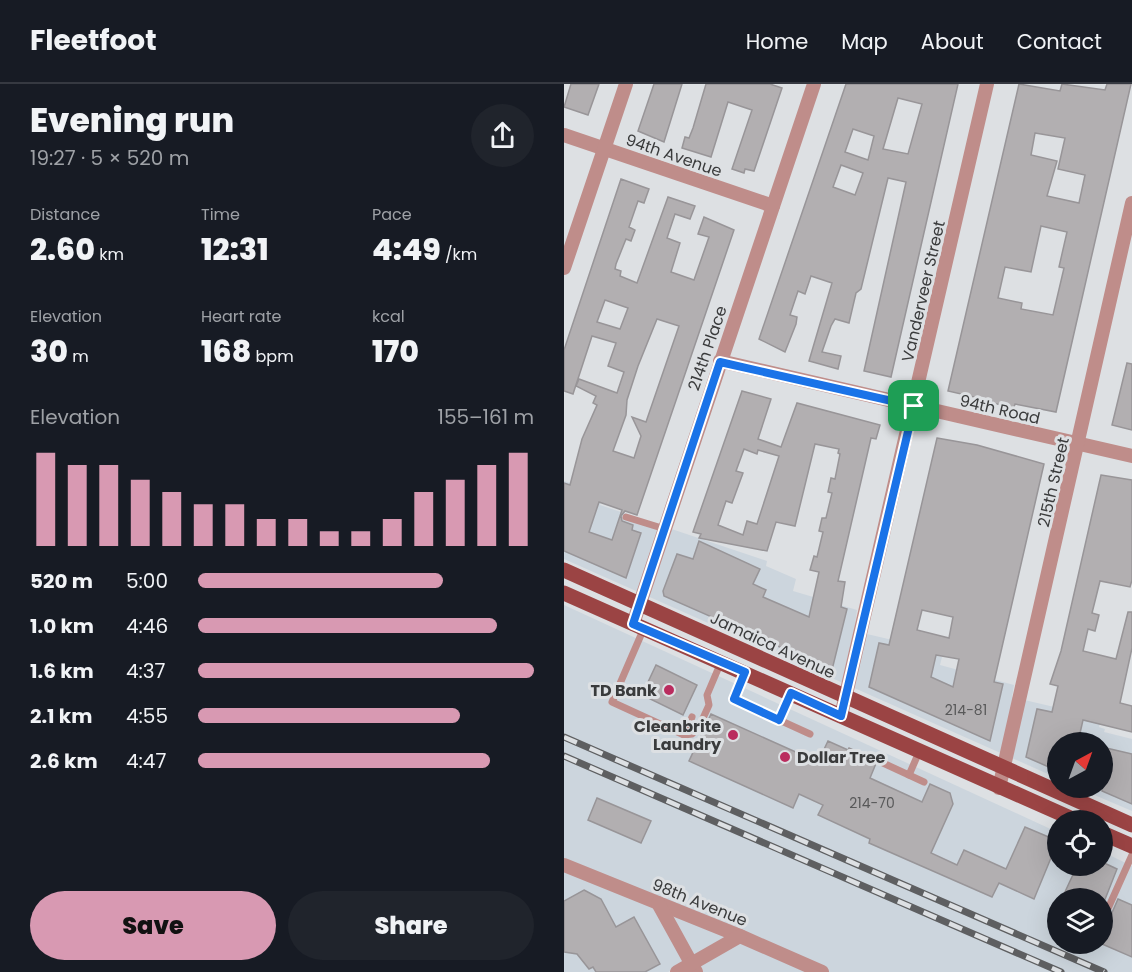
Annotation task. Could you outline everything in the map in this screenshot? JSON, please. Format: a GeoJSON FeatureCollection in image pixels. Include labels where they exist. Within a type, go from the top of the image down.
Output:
{"type":"FeatureCollection","features":[{"type":"Feature","properties":{"kind":"main road","name":"Jamaica Avenue"},"geometry":{"type":"LineString","coordinates":[[564,570],[1132,825]]}},
{"type":"Feature","properties":{"kind":"main road"},"geometry":{"type":"LineString","coordinates":[[564,593],[1051,810]]}},
{"type":"Feature","properties":{"kind":"main road"},"geometry":{"type":"LineString","coordinates":[[1113,838],[1132,846]]}},
{"type":"Feature","properties":{"kind":"street"},"geometry":{"type":"LineString","coordinates":[[564,268],[626,84]]}},
{"type":"Feature","properties":{"kind":"street","name":"214th Place"},"geometry":{"type":"LineString","coordinates":[[638,626],[640,604],[814,84]]}},
{"type":"Feature","properties":{"kind":"street","name":"Vanderveer Street"},"geometry":{"type":"LineString","coordinates":[[841,716],[987,84]]}},
{"type":"Feature","properties":{"kind":"street","name":"94th Avenue"},"geometry":{"type":"LineString","coordinates":[[564,135],[773,206]]}},
{"type":"Feature","properties":{"kind":"street","name":"215th Street"},"geometry":{"type":"LineString","coordinates":[[999,788],[1132,203]]}},
{"type":"Feature","properties":{"kind":"street","name":"94th Road"},"geometry":{"type":"LineString","coordinates":[[720,362],[1132,456]]}},
{"type":"Feature","properties":{"kind":"street","name":"98th Avenue"},"geometry":{"type":"LineString","coordinates":[[564,865],[740,936],[822,972]]}},
{"type":"Feature","properties":{"kind":"street"},"geometry":{"type":"LineString","coordinates":[[658,903],[694,968]]}},
{"type":"Feature","properties":{"kind":"street"},"geometry":{"type":"LineString","coordinates":[[677,972],[694,968],[740,936]]}},
{"type":"Feature","properties":{"kind":"lane"},"geometry":{"type":"LineString","coordinates":[[627,517],[665,529]]}},
{"type":"Feature","properties":{"kind":"lane"},"geometry":{"type":"LineString","coordinates":[[638,626],[612,702],[684,735],[692,734],[699,727],[709,705],[707,695],[721,662]]}},
{"type":"Feature","properties":{"kind":"lane"},"geometry":{"type":"LineString","coordinates":[[745,672],[734,699],[810,734]]}},
{"type":"Feature","properties":{"kind":"lane"},"geometry":{"type":"LineString","coordinates":[[779,720],[791,693]]}},
{"type":"Feature","properties":{"kind":"lane"},"geometry":{"type":"LineString","coordinates":[[699,700],[707,695]]}},
{"type":"Feature","properties":{"kind":"lane"},"geometry":{"type":"LineString","coordinates":[[684,735],[692,717]]}},
{"type":"Feature","properties":{"kind":"lane"},"geometry":{"type":"LineString","coordinates":[[909,775],[919,752]]}},
{"type":"Feature","properties":{"kind":"lane"},"geometry":{"type":"LineString","coordinates":[[883,763],[924,782]]}},
{"type":"Feature","properties":{"kind":"lane"},"geometry":{"type":"LineString","coordinates":[[1113,897],[1132,855]]}},
{"type":"Feature","properties":{"kind":"shaded area"},"geometry":{"type":"Polygon","coordinates":[[[564,481],[603,494],[600,505],[767,561],[766,566],[796,579],[793,591],[857,610],[854,631],[914,645],[913,651],[942,657],[940,665],[1014,685],[1012,697],[1101,718],[1099,727],[1105,729],[1104,732],[1047,732],[1047,774],[564,559],[564,481]]]}},
{"type":"Feature","properties":{"kind":"shaded area"},"geometry":{"type":"Polygon","coordinates":[[[564,605],[1047,827],[1047,876],[1113,876],[1113,857],[1132,866],[1132,972],[703,972],[694,957],[668,972],[564,972],[564,605]]]}},
{"type":"Feature","properties":{"kind":"shaded area"},"geometry":{"type":"Polygon","coordinates":[[[1113,734],[1132,739],[1132,811],[1101,798],[1113,798],[1113,734]]]}},
{"type":"Feature","properties":{"kind":"building"},"geometry":{"type":"Polygon","coordinates":[[[571,84],[599,84],[588,115],[564,107],[571,84]]]}},
{"type":"Feature","properties":{"kind":"building"},"geometry":{"type":"Polygon","coordinates":[[[654,84],[682,84],[664,142],[638,131],[654,84]]]}},
{"type":"Feature","properties":{"kind":"building"},"geometry":{"type":"Polygon","coordinates":[[[706,84],[770,84],[782,88],[754,171],[745,169],[744,173],[732,169],[752,110],[728,102],[711,157],[682,148],[685,137],[689,138],[693,128],[706,84]]]}},
{"type":"Feature","properties":{"kind":"building"},"geometry":{"type":"Polygon","coordinates":[[[846,84],[958,84],[891,377],[864,371],[906,182],[888,178],[861,289],[856,293],[849,323],[835,319],[831,326],[822,352],[841,356],[838,369],[809,361],[832,283],[811,276],[805,294],[798,291],[790,315],[797,317],[796,324],[785,352],[759,339],[846,84]],[[898,98],[883,149],[908,154],[922,104],[898,98]],[[853,129],[845,152],[868,160],[874,136],[853,129]],[[841,165],[833,187],[855,195],[863,173],[841,165]]]}},
{"type":"Feature","properties":{"kind":"building"},"geometry":{"type":"Polygon","coordinates":[[[1019,84],[1060,91],[1062,84],[1105,90],[1107,84],[1131,84],[1056,412],[1015,404],[1013,410],[1001,407],[1002,405],[992,403],[992,401],[948,391],[1019,84]],[[1035,133],[1031,155],[1057,161],[1047,196],[1079,203],[1085,175],[1058,169],[1065,138],[1035,133]],[[1041,226],[1031,272],[1005,267],[998,298],[1022,303],[1021,309],[1053,315],[1064,268],[1059,267],[1067,232],[1041,226]]]}},
{"type":"Feature","properties":{"kind":"building"},"geometry":{"type":"Polygon","coordinates":[[[621,179],[649,189],[644,203],[638,201],[629,227],[635,230],[631,241],[626,239],[616,264],[615,269],[621,271],[620,276],[637,283],[668,197],[695,206],[690,219],[675,214],[667,238],[680,243],[671,272],[694,280],[709,237],[698,234],[704,217],[734,230],[637,515],[625,511],[621,516],[622,521],[633,525],[632,530],[641,533],[626,578],[564,551],[564,483],[570,485],[582,439],[597,405],[593,403],[596,396],[576,386],[579,379],[617,393],[624,372],[608,366],[616,343],[592,336],[573,394],[564,391],[564,350],[621,179]],[[605,300],[597,322],[620,329],[628,308],[605,300]],[[657,319],[627,400],[626,415],[613,451],[634,458],[641,436],[632,417],[646,422],[679,326],[657,319]],[[599,502],[589,532],[612,540],[622,510],[599,502]]]}},
{"type":"Feature","properties":{"kind":"building"},"geometry":{"type":"Polygon","coordinates":[[[1127,363],[1132,364],[1132,430],[1112,425],[1127,363]]]}},
{"type":"Feature","properties":{"kind":"building"},"geometry":{"type":"Polygon","coordinates":[[[742,391],[771,399],[758,439],[781,447],[797,403],[880,425],[876,439],[871,438],[838,581],[845,582],[841,607],[847,609],[832,670],[664,596],[663,591],[677,554],[693,559],[699,541],[760,569],[753,584],[766,590],[763,597],[809,617],[819,572],[810,570],[814,556],[817,557],[823,532],[819,531],[822,518],[826,518],[832,493],[828,492],[831,478],[835,479],[839,449],[815,444],[795,526],[776,522],[767,551],[699,538],[701,534],[693,532],[742,391]],[[744,449],[736,471],[743,473],[732,503],[726,501],[718,525],[743,535],[747,521],[757,524],[779,456],[758,450],[757,454],[744,449]]]}},
{"type":"Feature","properties":{"kind":"building"},"geometry":{"type":"Polygon","coordinates":[[[937,438],[977,445],[1044,464],[994,682],[1003,684],[990,741],[869,687],[879,643],[889,645],[937,438]],[[922,610],[917,630],[949,638],[953,617],[922,610]],[[936,655],[931,677],[953,687],[959,659],[936,655]]]}},
{"type":"Feature","properties":{"kind":"building"},"geometry":{"type":"Polygon","coordinates":[[[1101,475],[1132,480],[1132,580],[1130,587],[1100,581],[1092,613],[1099,615],[1095,631],[1088,629],[1083,651],[1116,659],[1128,612],[1132,612],[1132,648],[1120,703],[1132,706],[1132,732],[1083,720],[1080,732],[1047,732],[1047,766],[1026,757],[1037,709],[1052,712],[1058,686],[1050,684],[1061,651],[1101,475]]]}},
{"type":"Feature","properties":{"kind":"building","name":"TD Bank"},"geometry":{"type":"Polygon","coordinates":[[[656,665],[697,685],[683,715],[642,695],[656,665]]]}},
{"type":"Feature","properties":{"kind":"building"},"geometry":{"type":"Polygon","coordinates":[[[711,714],[818,762],[828,741],[877,761],[870,778],[922,802],[930,784],[950,793],[953,804],[931,853],[957,865],[964,850],[1006,869],[1025,827],[1047,836],[1047,868],[1034,899],[999,883],[992,897],[869,843],[870,839],[818,815],[823,805],[799,794],[793,808],[689,761],[711,714]]]}},
{"type":"Feature","properties":{"kind":"building"},"geometry":{"type":"Polygon","coordinates":[[[1113,750],[1132,754],[1132,804],[1113,796],[1113,750]]]}},
{"type":"Feature","properties":{"kind":"building"},"geometry":{"type":"Polygon","coordinates":[[[597,798],[651,821],[641,843],[588,820],[597,798]]]}},
{"type":"Feature","properties":{"kind":"building"},"geometry":{"type":"Polygon","coordinates":[[[1113,867],[1117,869],[1110,888],[1067,888],[1072,876],[1113,876],[1113,867]]]}},
{"type":"Feature","properties":{"kind":"building"},"geometry":{"type":"Polygon","coordinates":[[[584,890],[601,899],[616,927],[634,917],[660,964],[645,972],[596,972],[593,967],[589,969],[577,954],[564,952],[564,901],[584,890]]]}},
{"type":"Feature","properties":{"kind":"building"},"geometry":{"type":"Polygon","coordinates":[[[1118,899],[1132,905],[1132,957],[1113,949],[1113,910],[1118,899]]]}},
{"type":"Feature","properties":{"kind":"railway"},"geometry":{"type":"LineString","coordinates":[[564,737],[1104,972]]}},
{"type":"Feature","properties":{"kind":"railway"},"geometry":{"type":"LineString","coordinates":[[564,756],[1061,972]]}},
{"type":"Feature","properties":{"kind":"place","name":"TD Bank"},"geometry":{"type":"Point","coordinates":[669,690]}},
{"type":"Feature","properties":{"kind":"place","name":"Cleanbrite Laundry"},"geometry":{"type":"Point","coordinates":[733,735]}},
{"type":"Feature","properties":{"kind":"place","name":"Dollar Tree"},"geometry":{"type":"Point","coordinates":[785,757]}},
{"type":"Feature","properties":{"kind":"route"},"geometry":{"type":"LineString","coordinates":[[720,362],[914,406],[841,716],[791,693],[779,720],[734,699],[745,672],[633,624],[720,362]]}}]}
